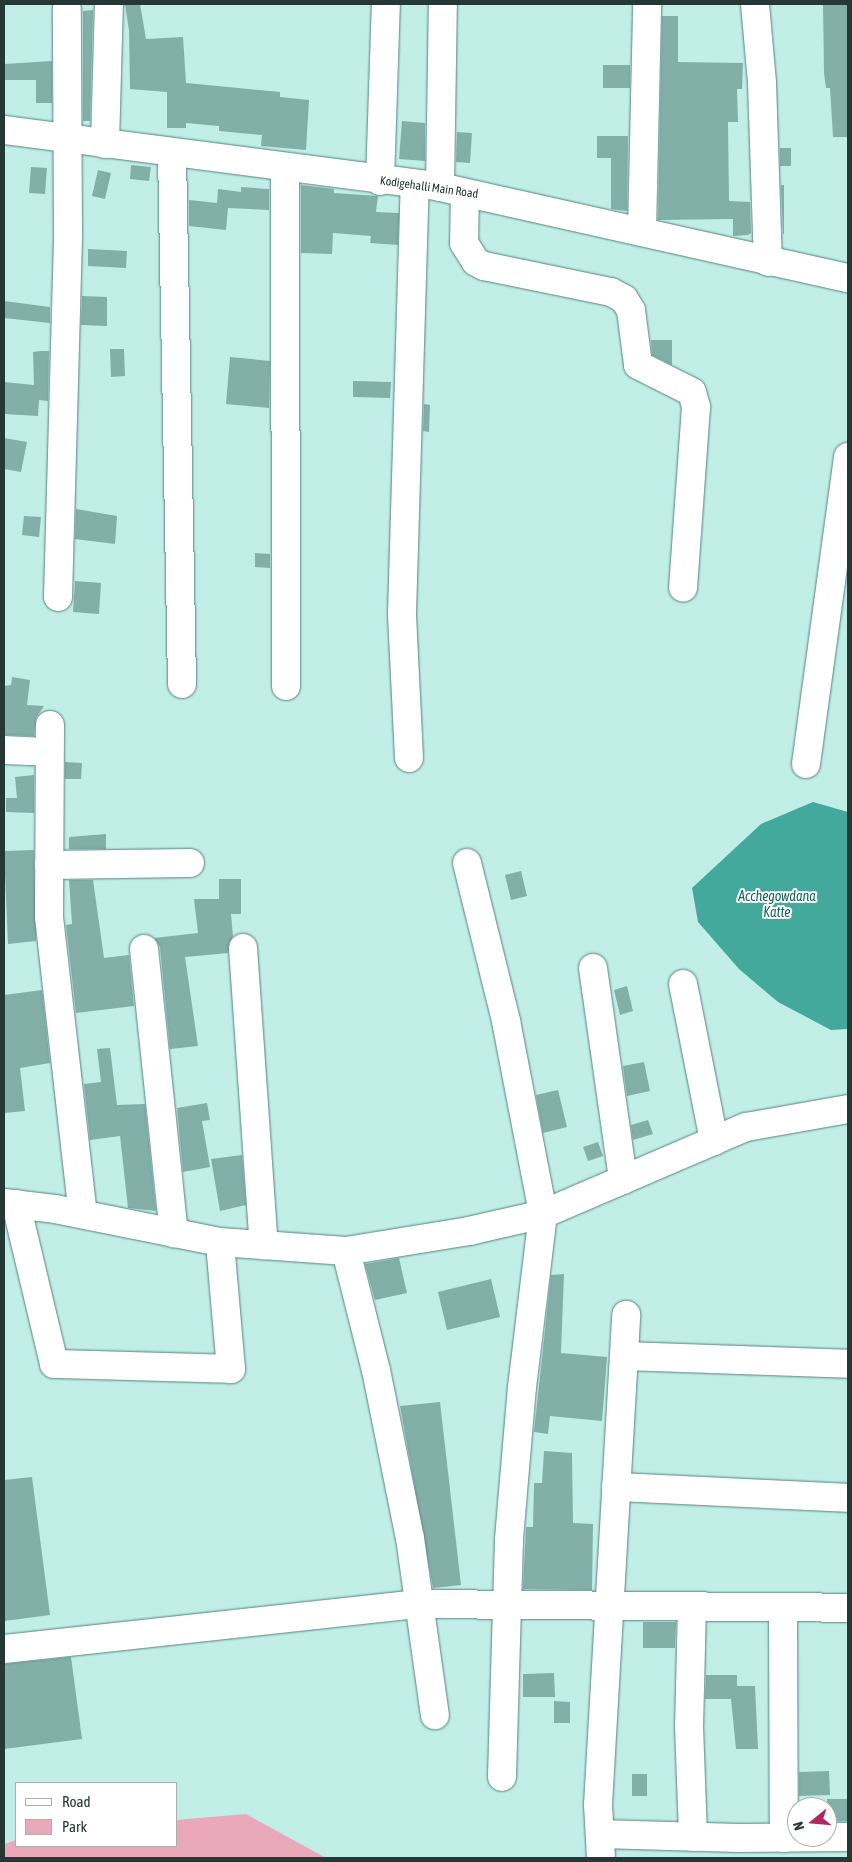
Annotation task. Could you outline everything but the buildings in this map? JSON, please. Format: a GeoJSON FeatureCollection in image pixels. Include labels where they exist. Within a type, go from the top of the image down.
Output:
{"type":"FeatureCollection","features":[{"type":"Feature","properties":{"kind":"street"},"geometry":{"type":"LineString","coordinates":[[106,144],[109,4]]}},
{"type":"Feature","properties":{"kind":"street"},"geometry":{"type":"LineString","coordinates":[[380,181],[386,4]]}},
{"type":"Feature","properties":{"kind":"street"},"geometry":{"type":"LineString","coordinates":[[409,758],[402,614],[440,188],[443,4]]}},
{"type":"Feature","properties":{"kind":"street"},"geometry":{"type":"LineString","coordinates":[[642,232],[647,4]]}},
{"type":"Feature","properties":{"kind":"street"},"geometry":{"type":"LineString","coordinates":[[755,4],[762,83],[768,262]]}},
{"type":"Feature","properties":{"kind":"street"},"geometry":{"type":"LineString","coordinates":[[58,598],[68,139],[67,9]]}},
{"type":"Feature","properties":{"kind":"street","name":"Kodigehalli Main Road"},"geometry":{"type":"LineString","coordinates":[[4,130],[440,188],[642,232],[768,262],[848,278]]}},
{"type":"Feature","properties":{"kind":"street"},"geometry":{"type":"LineString","coordinates":[[172,153],[182,684]]}},
{"type":"Feature","properties":{"kind":"street"},"geometry":{"type":"LineString","coordinates":[[285,168],[286,686]]}},
{"type":"Feature","properties":{"kind":"street"},"geometry":{"type":"LineString","coordinates":[[440,188],[464,243],[476,262],[484,266],[611,292],[624,299],[631,310],[638,365],[692,392],[696,407],[683,588]]}},
{"type":"Feature","properties":{"kind":"street"},"geometry":{"type":"LineString","coordinates":[[806,764],[848,457]]}},
{"type":"Feature","properties":{"kind":"street"},"geometry":{"type":"LineString","coordinates":[[50,725],[48,752],[49,917],[83,1214]]}},
{"type":"Feature","properties":{"kind":"street"},"geometry":{"type":"LineString","coordinates":[[4,750],[48,752]]}},
{"type":"Feature","properties":{"kind":"street"},"geometry":{"type":"LineString","coordinates":[[49,864],[190,862]]}},
{"type":"Feature","properties":{"kind":"street"},"geometry":{"type":"LineString","coordinates":[[467,863],[506,1022],[543,1214],[522,1387],[508,1604],[502,1777]]}},
{"type":"Feature","properties":{"kind":"street"},"geometry":{"type":"LineString","coordinates":[[243,948],[264,1245]]}},
{"type":"Feature","properties":{"kind":"street"},"geometry":{"type":"LineString","coordinates":[[144,949],[174,1233]]}},
{"type":"Feature","properties":{"kind":"street"},"geometry":{"type":"LineString","coordinates":[[593,968],[623,1180]]}},
{"type":"Feature","properties":{"kind":"street"},"geometry":{"type":"LineString","coordinates":[[683,984],[714,1141]]}},
{"type":"Feature","properties":{"kind":"street"},"geometry":{"type":"LineString","coordinates":[[220,1242],[231,1369],[54,1364],[10,1204],[83,1214],[220,1242],[346,1251],[469,1231],[543,1214],[746,1127],[848,1109]]}},
{"type":"Feature","properties":{"kind":"street"},"geometry":{"type":"LineString","coordinates":[[346,1251],[380,1388],[410,1538],[435,1715]]}},
{"type":"Feature","properties":{"kind":"street"},"geometry":{"type":"LineString","coordinates":[[626,1314],[598,1805],[601,1846],[693,1837],[848,1837]]}},
{"type":"Feature","properties":{"kind":"street"},"geometry":{"type":"LineString","coordinates":[[624,1356],[848,1364]]}},
{"type":"Feature","properties":{"kind":"street"},"geometry":{"type":"LineString","coordinates":[[616,1487],[848,1498]]}},
{"type":"Feature","properties":{"kind":"street"},"geometry":{"type":"LineString","coordinates":[[4,1649],[419,1604],[848,1608]]}},
{"type":"Feature","properties":{"kind":"street"},"geometry":{"type":"LineString","coordinates":[[692,1606],[689,1726],[693,1837]]}},
{"type":"Feature","properties":{"kind":"street"},"geometry":{"type":"LineString","coordinates":[[783,1608],[784,1838]]}},
{"type":"Feature","properties":{"kind":"green space"},"geometry":{"type":"Polygon","coordinates":[[[246,1814],[326,1858],[4,1858],[4,1844],[15,1840],[15,1847],[178,1847],[178,1820],[246,1814]]]}},
{"type":"Feature","properties":{"kind":"water","name":"Acchegowdana Katte"},"geometry":{"type":"Polygon","coordinates":[[[813,802],[848,812],[848,1029],[831,1030],[778,1002],[739,969],[698,922],[692,888],[761,824],[813,802]]]}}]}
